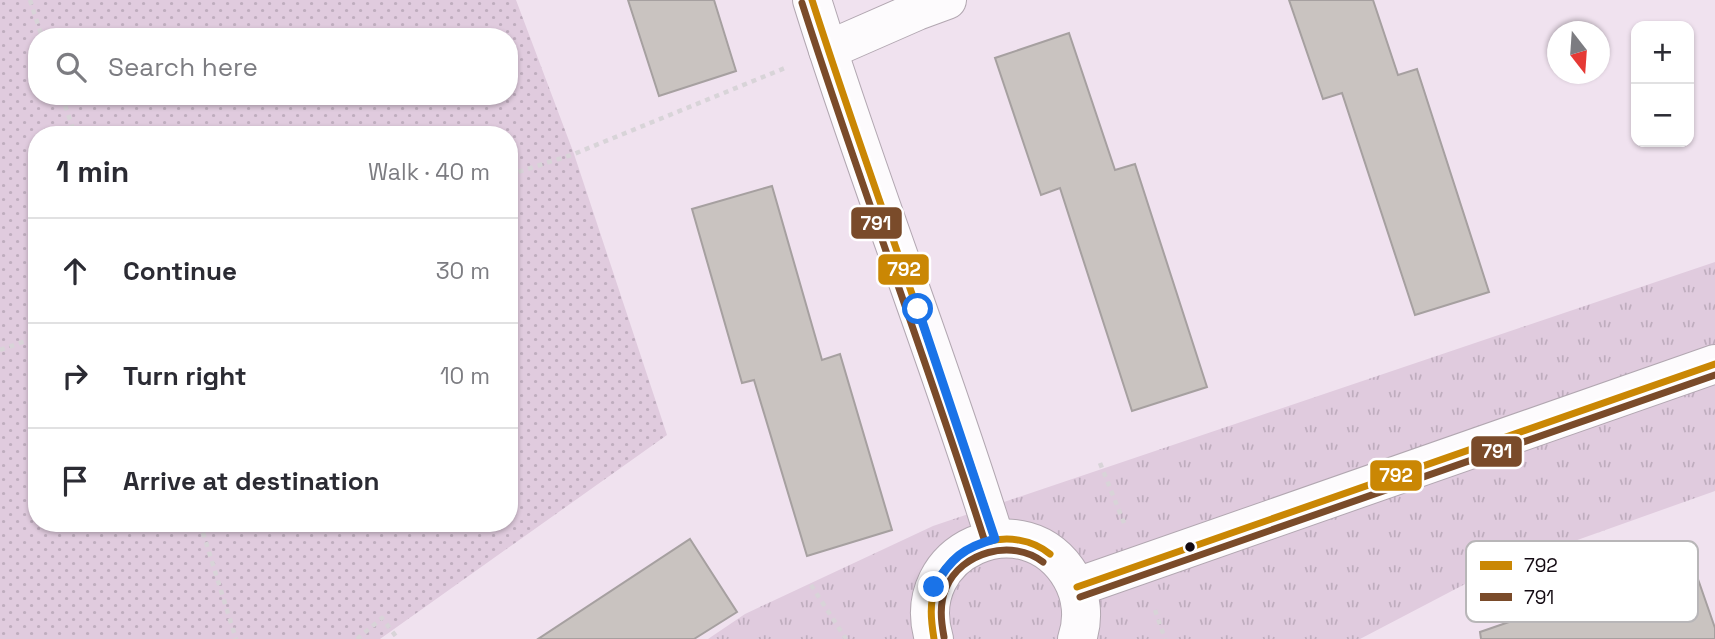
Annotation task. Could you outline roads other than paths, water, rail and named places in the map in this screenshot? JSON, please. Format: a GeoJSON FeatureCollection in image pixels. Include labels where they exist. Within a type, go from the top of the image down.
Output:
{"type":"FeatureCollection","features":[{"type":"Feature","properties":{"kind":"street"},"geometry":{"type":"LineString","coordinates":[[813,0],[995,539]]}},
{"type":"Feature","properties":{"kind":"street"},"geometry":{"type":"LineString","coordinates":[[828,50],[926,4]]}},
{"type":"Feature","properties":{"kind":"street"},"geometry":{"type":"LineString","coordinates":[[1077,587],[1715,364]]}},
{"type":"Feature","properties":{"kind":"street"},"geometry":{"type":"LineString","coordinates":[[934,639],[930,626],[930,606],[934,587],[944,569],[958,555],[975,544],[995,539],[1020,540],[1044,549],[1063,565],[1077,587],[1081,608],[1077,639]]}}]}
